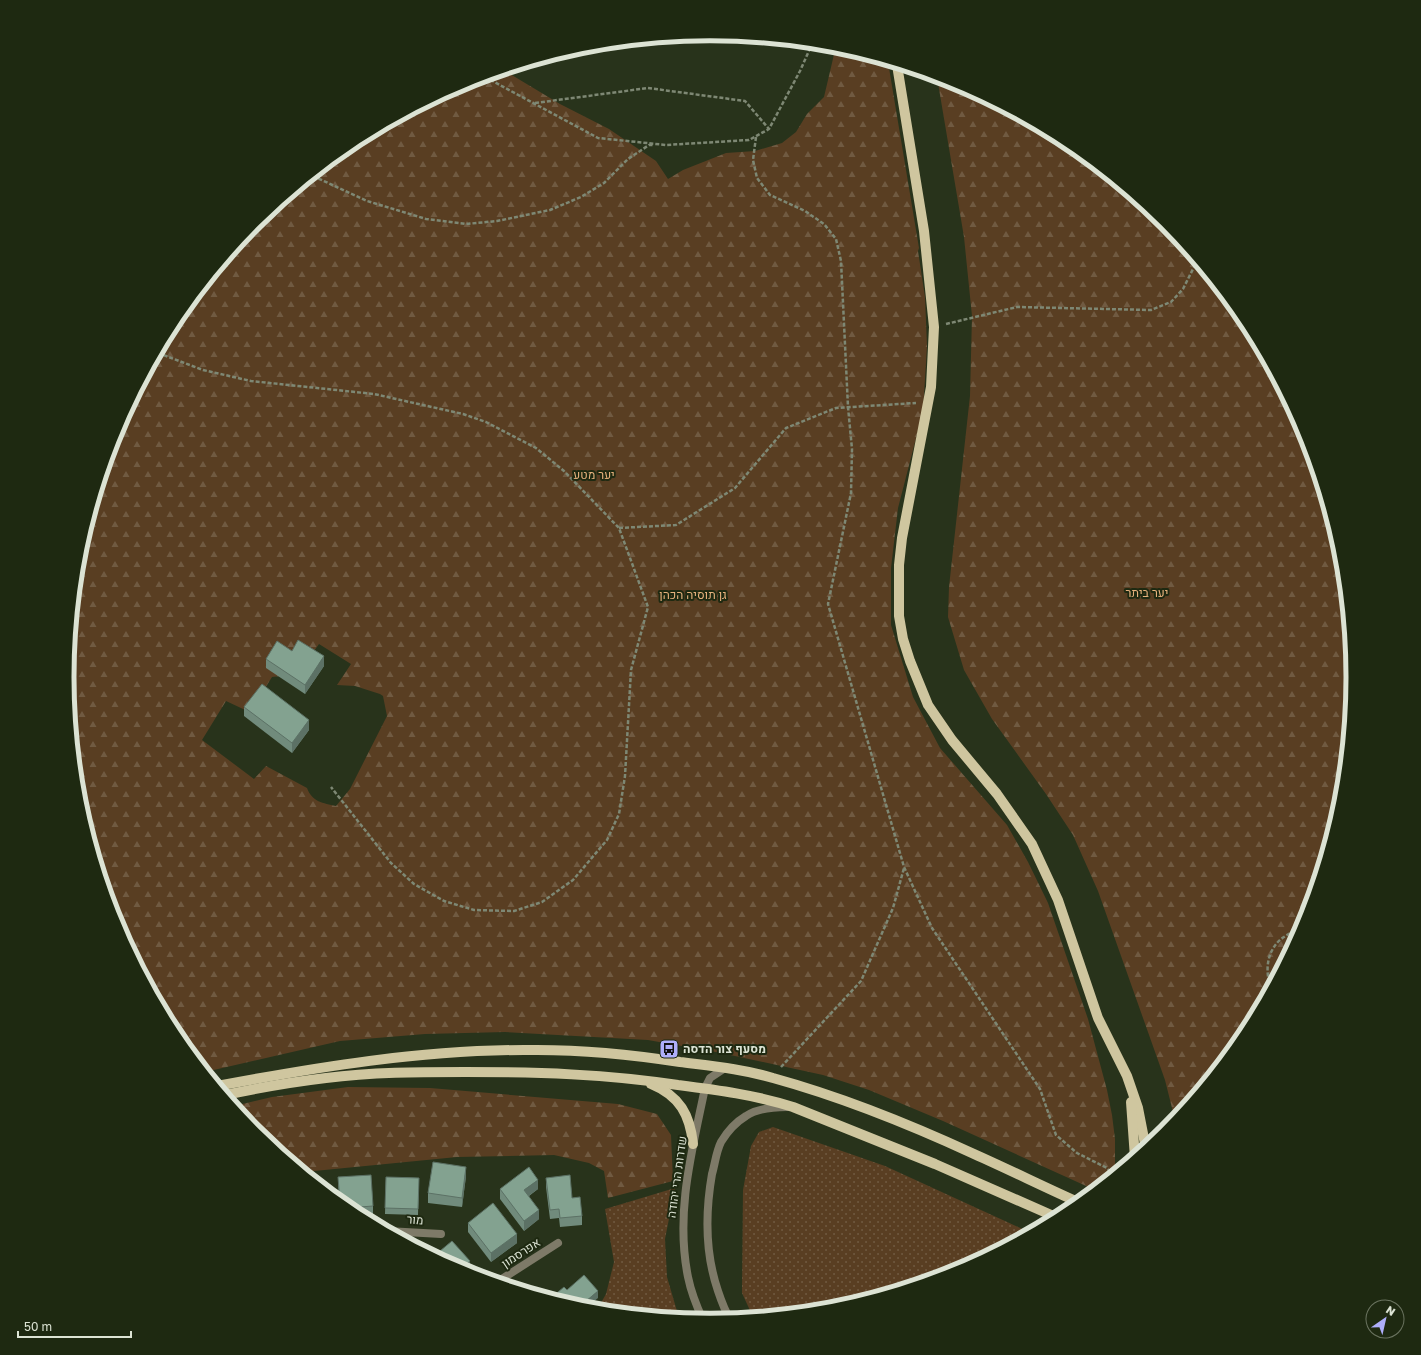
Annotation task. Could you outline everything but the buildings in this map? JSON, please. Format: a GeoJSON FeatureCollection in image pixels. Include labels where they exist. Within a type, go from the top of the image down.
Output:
{"type":"FeatureCollection","features":[{"type":"Feature","properties":{"kind":"main road"},"geometry":{"type":"LineString","coordinates":[[899,70],[924,231],[934,327],[931,387],[902,538],[899,565],[899,616],[903,639],[910,661],[928,705],[952,740],[997,794],[1032,844],[1058,900],[1098,1018],[1127,1076],[1138,1108],[1145,1143]]}},
{"type":"Feature","properties":{"kind":"main road"},"geometry":{"type":"LineString","coordinates":[[222,1085],[284,1073],[431,1054],[478,1051],[525,1050],[618,1054],[725,1068],[772,1077],[856,1104],[973,1153],[1074,1200]]}},
{"type":"Feature","properties":{"kind":"main road"},"geometry":{"type":"LineString","coordinates":[[230,1094],[325,1078],[401,1072],[512,1072],[578,1074],[636,1078],[705,1088],[740,1094],[794,1107],[935,1164],[1051,1215]]}},
{"type":"Feature","properties":{"kind":"main road"},"geometry":{"type":"LineString","coordinates":[[1127,1076],[1132,1110],[1135,1152]]}},
{"type":"Feature","properties":{"kind":"main road"},"geometry":{"type":"LineString","coordinates":[[636,1078],[662,1088],[680,1105],[688,1118],[692,1132],[693,1144]]}},
{"type":"Feature","properties":{"kind":"street","name":"שדרות הרי יהודה"},"geometry":{"type":"LineString","coordinates":[[701,1314],[688,1279],[684,1252],[682,1231],[684,1200],[693,1144],[705,1088],[710,1078],[725,1068]]}},
{"type":"Feature","properties":{"kind":"street"},"geometry":{"type":"LineString","coordinates":[[728,1314],[712,1273],[707,1237],[711,1183],[717,1153],[721,1143],[729,1131],[746,1116],[767,1108],[794,1107]]}},
{"type":"Feature","properties":{"kind":"street","name":"מור"},"geometry":{"type":"LineString","coordinates":[[394,1230],[441,1234]]}},
{"type":"Feature","properties":{"kind":"street","name":"אפרסמון"},"geometry":{"type":"LineString","coordinates":[[502,1279],[558,1244]]}},
{"type":"Feature","properties":{"kind":"path"},"geometry":{"type":"LineString","coordinates":[[317,178],[367,201],[426,219],[466,224],[497,221],[550,210],[581,197],[604,183],[628,159],[649,145],[749,140],[769,130],[810,49]]}},
{"type":"Feature","properties":{"kind":"path"},"geometry":{"type":"LineString","coordinates":[[491,80],[598,138],[666,145]]}},
{"type":"Feature","properties":{"kind":"path"},"geometry":{"type":"LineString","coordinates":[[533,103],[648,88],[745,101],[769,130]]}},
{"type":"Feature","properties":{"kind":"path"},"geometry":{"type":"LineString","coordinates":[[756,137],[753,160],[757,178],[770,195],[805,211],[824,224],[836,240],[842,261],[848,407],[852,449],[851,493],[828,604],[904,867],[932,928],[1040,1089],[1056,1135],[1077,1152],[1107,1168],[1110,1172]]}},
{"type":"Feature","properties":{"kind":"path"},"geometry":{"type":"LineString","coordinates":[[934,327],[1017,307],[1151,310],[1171,302],[1183,289],[1195,265]]}},
{"type":"Feature","properties":{"kind":"path"},"geometry":{"type":"LineString","coordinates":[[162,354],[203,370],[251,381],[374,394],[463,414],[486,422],[536,448],[564,471],[619,528],[648,607],[631,670],[625,776],[619,814],[606,840],[573,880],[542,902],[514,911],[474,910],[444,901],[414,884],[391,863],[331,786]]}},
{"type":"Feature","properties":{"kind":"path"},"geometry":{"type":"LineString","coordinates":[[619,528],[676,525],[735,488],[786,428],[836,408],[928,402]]}},
{"type":"Feature","properties":{"kind":"path"},"geometry":{"type":"LineString","coordinates":[[772,1077],[861,981],[893,908],[904,867]]}},
{"type":"Feature","properties":{"kind":"path"},"geometry":{"type":"LineString","coordinates":[[1269,983],[1267,978],[1269,955],[1280,940],[1294,932]]}},
{"type":"Feature","properties":{"kind":"green space","name":"יער מטע"},"geometry":{"type":"Polygon","coordinates":[[[834,53],[889,67],[919,248],[918,251],[925,297],[927,346],[923,411],[898,508],[891,568],[891,625],[913,697],[940,748],[1007,825],[1028,862],[1048,903],[1088,1019],[1107,1090],[1115,1139],[1115,1168],[1090,1188],[943,1121],[869,1090],[823,1075],[721,1053],[648,1040],[505,1032],[425,1034],[340,1041],[211,1071],[181,1031],[159,996],[122,921],[108,882],[86,802],[79,761],[75,719],[75,636],[79,594],[86,553],[108,473],[122,434],[159,359],[181,324],[232,258],[260,227],[291,199],[357,148],[392,126],[467,89],[510,74],[560,104],[609,129],[656,161],[668,179],[683,170],[726,153],[755,151],[782,143],[796,132],[807,114],[824,97],[834,53]],[[319,644],[296,676],[290,675],[272,677],[262,693],[260,717],[226,701],[202,740],[254,779],[266,766],[307,788],[309,793],[318,801],[336,806],[350,789],[387,716],[383,696],[380,694],[355,686],[337,685],[351,664],[319,644]]]}},
{"type":"Feature","properties":{"kind":"green space","name":"יער ביתר"},"geometry":{"type":"Polygon","coordinates":[[[938,83],[954,89],[1029,126],[1064,148],[1130,199],[1161,227],[1189,258],[1240,324],[1262,359],[1281,396],[1299,434],[1313,473],[1335,553],[1342,594],[1346,636],[1346,719],[1342,761],[1335,802],[1325,842],[1299,921],[1262,996],[1240,1031],[1215,1065],[1174,1114],[1165,1080],[1098,891],[1073,835],[1046,794],[992,719],[964,670],[948,617],[949,587],[970,396],[972,316],[964,237],[938,83]]]}},
{"type":"Feature","properties":{"kind":"green space"},"geometry":{"type":"Polygon","coordinates":[[[348,1087],[430,1088],[618,1104],[657,1114],[671,1135],[673,1181],[608,1198],[604,1171],[589,1163],[554,1155],[457,1157],[310,1171],[260,1128],[239,1105],[272,1097],[348,1087]]]}},
{"type":"Feature","properties":{"kind":"green space"},"geometry":{"type":"Polygon","coordinates":[[[773,1127],[885,1166],[1026,1231],[954,1266],[875,1292],[835,1302],[794,1309],[751,1313],[742,1293],[743,1190],[751,1146],[759,1132],[773,1127]]]}},
{"type":"Feature","properties":{"kind":"green space"},"geometry":{"type":"Polygon","coordinates":[[[675,1188],[665,1239],[667,1277],[678,1313],[627,1309],[600,1304],[606,1294],[614,1262],[605,1209],[675,1188]]]}},
{"type":"Feature","properties":{"kind":"place","name":"מסעף צור הדסה"},"geometry":{"type":"Point","coordinates":[669,1049]}},
{"type":"Feature","properties":{"kind":"park label","name":"גן תוסיה הכהן"},"geometry":{"type":"Point","coordinates":[693,595]}}]}
